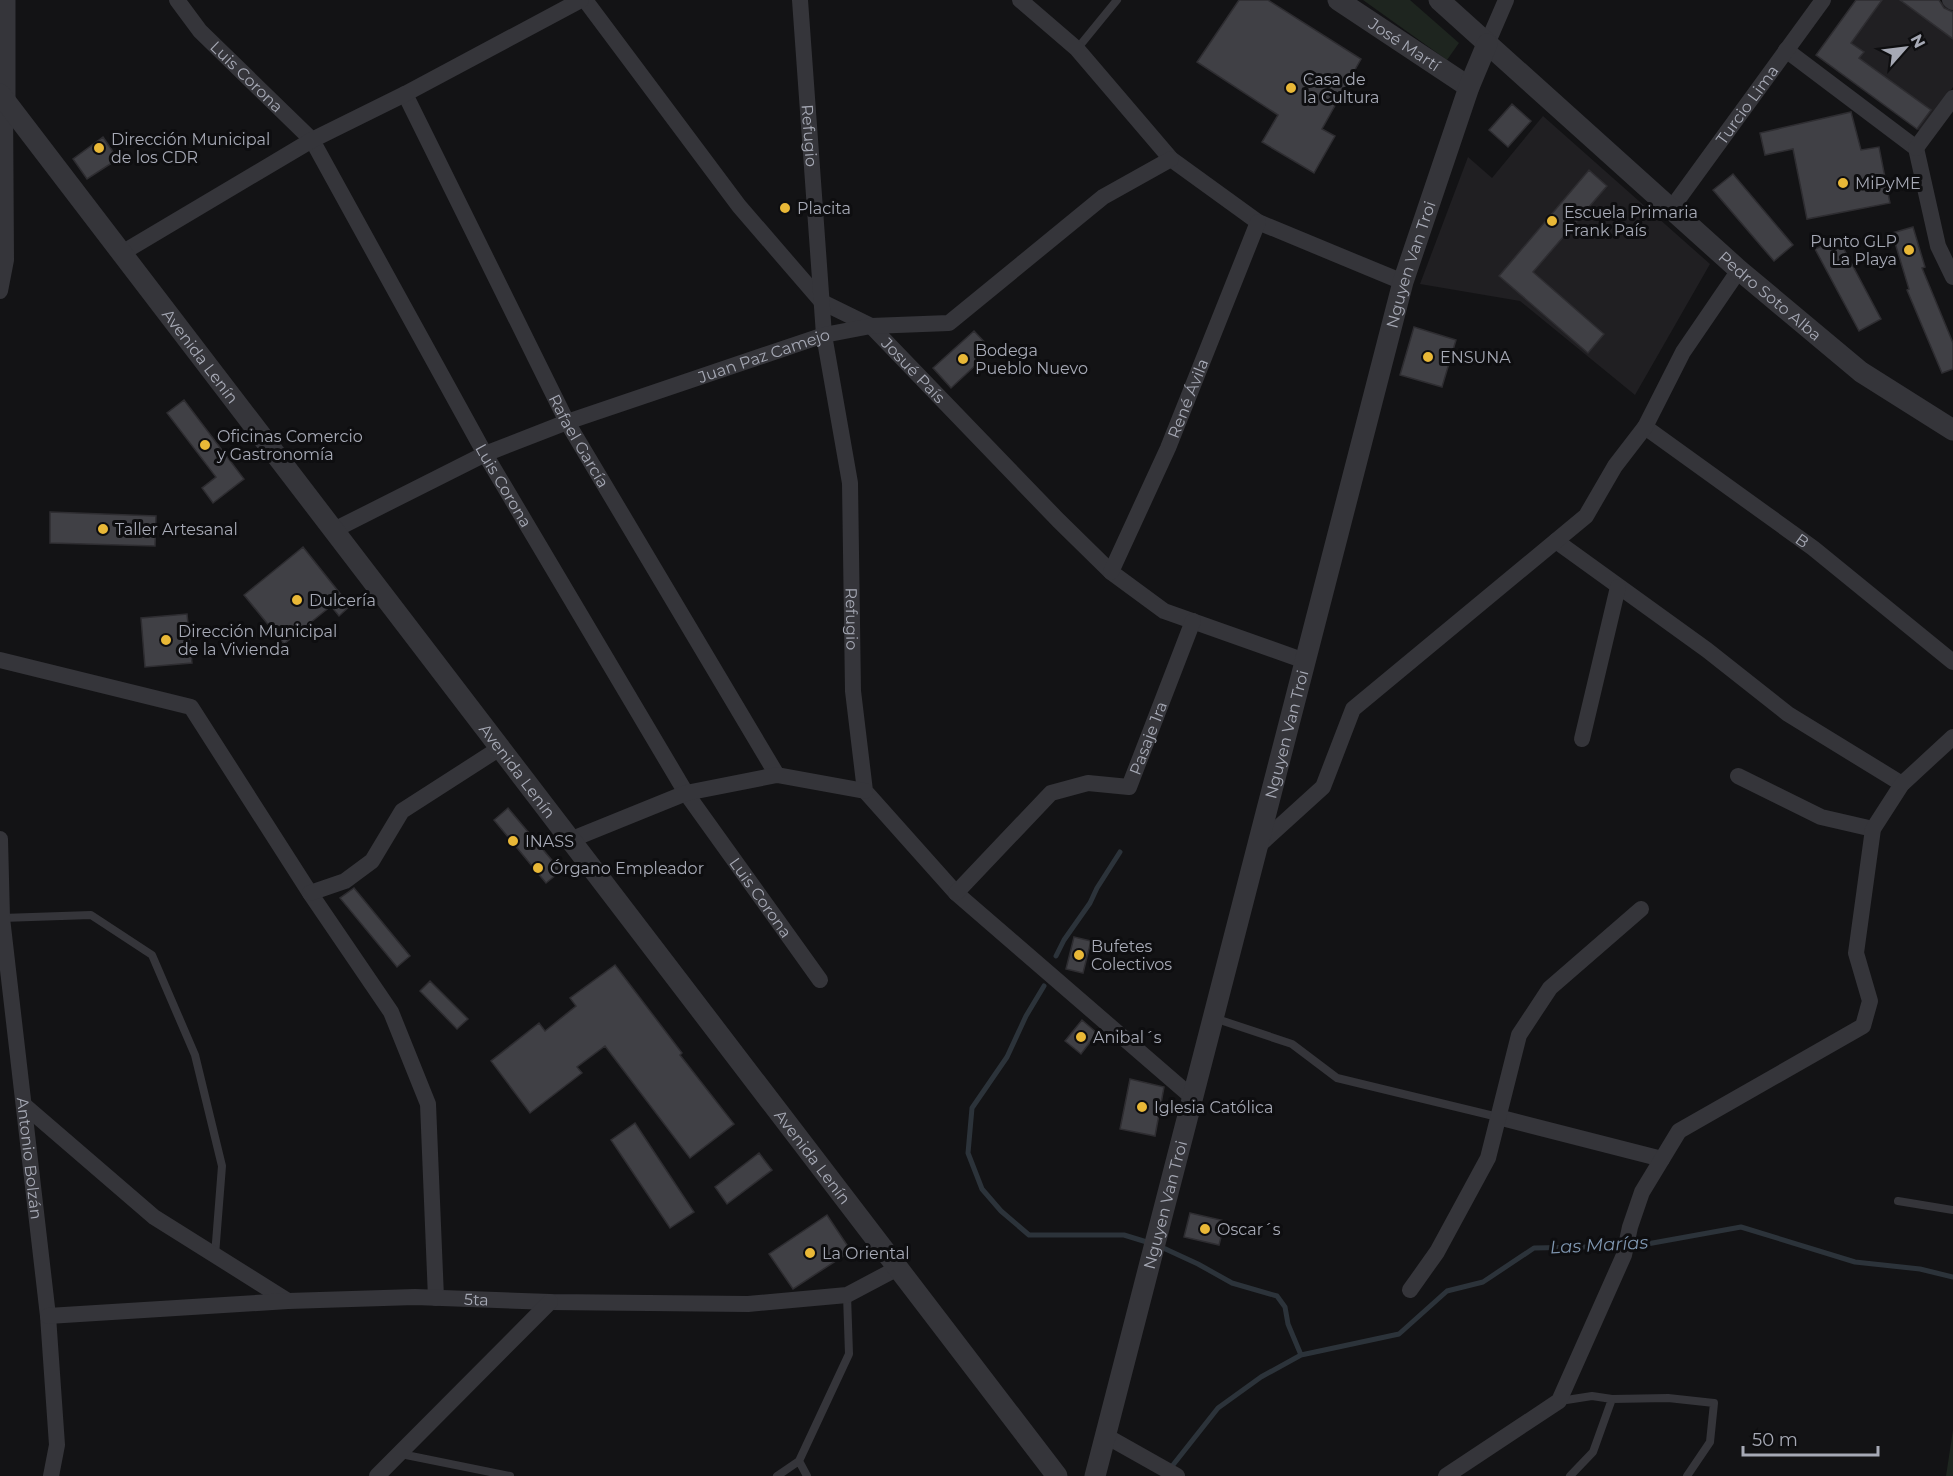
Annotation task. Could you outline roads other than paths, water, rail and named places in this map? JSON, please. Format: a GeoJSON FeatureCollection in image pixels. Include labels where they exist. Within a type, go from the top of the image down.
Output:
{"type":"FeatureCollection","features":[{"type":"Feature","properties":{"kind":"street"},"geometry":{"type":"LineString","coordinates":[[0,291],[6,260],[3,97],[5,0]]}},
{"type":"Feature","properties":{"kind":"street","name":"Luis Corona"},"geometry":{"type":"LineString","coordinates":[[177,0],[200,31],[312,140],[485,454],[686,793],[820,980]]}},
{"type":"Feature","properties":{"kind":"street"},"geometry":{"type":"LineString","coordinates":[[122,253],[312,140],[405,94],[581,0]]}},
{"type":"Feature","properties":{"kind":"street","name":"Josué País"},"geometry":{"type":"LineString","coordinates":[[585,0],[739,206],[822,302],[871,326],[1111,572],[1164,611],[1305,661]]}},
{"type":"Feature","properties":{"kind":"street","name":"Refugio"},"geometry":{"type":"LineString","coordinates":[[800,0],[824,335],[850,483],[853,691],[865,791]]}},
{"type":"Feature","properties":{"kind":"street"},"geometry":{"type":"LineString","coordinates":[[1020,0],[1077,49],[1171,159],[1258,222],[1403,282]]}},
{"type":"Feature","properties":{"kind":"street","name":"José Martí"},"geometry":{"type":"LineString","coordinates":[[1338,0],[1469,87]]}},
{"type":"Feature","properties":{"kind":"street","name":"Pedro Soto Alba"},"geometry":{"type":"LineString","coordinates":[[1439,0],[1739,270],[1861,372],[1953,430]]}},
{"type":"Feature","properties":{"kind":"street","name":"Nguyen Van Troi"},"geometry":{"type":"LineString","coordinates":[[1095,1476],[1403,282],[1469,87],[1506,0]]}},
{"type":"Feature","properties":{"kind":"street","name":"Turcio Lima"},"geometry":{"type":"LineString","coordinates":[[1671,209],[1823,0]]}},
{"type":"Feature","properties":{"kind":"street"},"geometry":{"type":"LineString","coordinates":[[1786,50],[1916,148],[1938,246],[1953,276]]}},
{"type":"Feature","properties":{"kind":"street","name":"Rafael García"},"geometry":{"type":"LineString","coordinates":[[405,94],[567,422],[777,775]]}},
{"type":"Feature","properties":{"kind":"street","name":"Avenida Lenín"},"geometry":{"type":"LineString","coordinates":[[3,97],[1057,1476]]}},
{"type":"Feature","properties":{"kind":"street"},"geometry":{"type":"LineString","coordinates":[[1916,148],[1953,98]]}},
{"type":"Feature","properties":{"kind":"street","name":"Juan Paz Camejo"},"geometry":{"type":"LineString","coordinates":[[334,530],[485,454],[567,422],[824,335],[871,326],[950,323],[1103,197],[1171,159]]}},
{"type":"Feature","properties":{"kind":"street","name":"René Ávila"},"geometry":{"type":"LineString","coordinates":[[1111,572],[1168,448],[1258,222]]}},
{"type":"Feature","properties":{"kind":"street"},"geometry":{"type":"LineString","coordinates":[[1257,847],[1323,787],[1353,709],[1586,516],[1615,466],[1645,427],[1683,352],[1739,270]]}},
{"type":"Feature","properties":{"kind":"street","name":"B"},"geometry":{"type":"LineString","coordinates":[[1645,427],[1813,548],[1953,663]]}},
{"type":"Feature","properties":{"kind":"street"},"geometry":{"type":"LineString","coordinates":[[1556,541],[1707,650],[1788,714],[1902,784]]}},
{"type":"Feature","properties":{"kind":"street"},"geometry":{"type":"LineString","coordinates":[[1582,739],[1618,587]]}},
{"type":"Feature","properties":{"kind":"street","name":"Pasaje 1ra"},"geometry":{"type":"LineString","coordinates":[[956,893],[1051,793],[1088,783],[1129,788],[1193,621]]}},
{"type":"Feature","properties":{"kind":"street"},"geometry":{"type":"LineString","coordinates":[[0,660],[191,707],[310,893],[391,1012],[428,1104],[436,1298]]}},
{"type":"Feature","properties":{"kind":"street"},"geometry":{"type":"LineString","coordinates":[[1446,1476],[1559,1401],[1624,1255],[1630,1227],[1642,1192],[1679,1131],[1863,1026],[1870,1001],[1856,953],[1873,829],[1902,784],[1953,737]]}},
{"type":"Feature","properties":{"kind":"street"},"geometry":{"type":"LineString","coordinates":[[310,893],[345,881],[372,861],[402,811],[500,748]]}},
{"type":"Feature","properties":{"kind":"street"},"geometry":{"type":"LineString","coordinates":[[570,840],[686,793],[777,775],[865,791],[956,893],[1193,1098]]}},
{"type":"Feature","properties":{"kind":"street"},"geometry":{"type":"LineString","coordinates":[[1738,777],[1821,817],[1873,829]]}},
{"type":"Feature","properties":{"kind":"street","name":"Antonio Bolzán"},"geometry":{"type":"LineString","coordinates":[[0,839],[1,918],[48,1316],[57,1445],[51,1476]]}},
{"type":"Feature","properties":{"kind":"street"},"geometry":{"type":"LineString","coordinates":[[1410,1290],[1437,1252],[1488,1158],[1519,1035],[1550,988],[1641,909]]}},
{"type":"Feature","properties":{"kind":"street"},"geometry":{"type":"LineString","coordinates":[[24,1106],[153,1216],[288,1301]]}},
{"type":"Feature","properties":{"kind":"street"},"geometry":{"type":"LineString","coordinates":[[1498,1117],[1662,1159]]}},
{"type":"Feature","properties":{"kind":"street","name":"5ta"},"geometry":{"type":"LineString","coordinates":[[48,1316],[288,1301],[436,1298],[550,1302],[748,1304],[847,1295],[898,1268]]}},
{"type":"Feature","properties":{"kind":"street"},"geometry":{"type":"LineString","coordinates":[[377,1476],[550,1302]]}},
{"type":"Feature","properties":{"kind":"street"},"geometry":{"type":"LineString","coordinates":[[1106,1436],[1177,1476]]}},
{"type":"Feature","properties":{"kind":"lane"},"geometry":{"type":"LineString","coordinates":[[1077,49],[1117,0]]}},
{"type":"Feature","properties":{"kind":"lane"},"geometry":{"type":"LineString","coordinates":[[1,918],[92,915],[152,955],[195,1055],[222,1166],[215,1255]]}},
{"type":"Feature","properties":{"kind":"lane"},"geometry":{"type":"LineString","coordinates":[[1213,1018],[1292,1044],[1337,1078],[1498,1117]]}},
{"type":"Feature","properties":{"kind":"lane"},"geometry":{"type":"LineString","coordinates":[[1898,1201],[1953,1210]]}},
{"type":"Feature","properties":{"kind":"lane"},"geometry":{"type":"LineString","coordinates":[[777,1476],[799,1461],[849,1354],[847,1295]]}},
{"type":"Feature","properties":{"kind":"lane"},"geometry":{"type":"LineString","coordinates":[[1559,1401],[1592,1396],[1612,1399],[1668,1398],[1714,1403],[1710,1442],[1687,1476]]}},
{"type":"Feature","properties":{"kind":"lane"},"geometry":{"type":"LineString","coordinates":[[1570,1476],[1593,1452],[1612,1399]]}},
{"type":"Feature","properties":{"kind":"lane"},"geometry":{"type":"LineString","coordinates":[[401,1454],[510,1476]]}},
{"type":"Feature","properties":{"kind":"lane"},"geometry":{"type":"LineString","coordinates":[[799,1461],[807,1476]]}},
{"type":"Feature","properties":{"kind":"waterway"},"geometry":{"type":"LineString","coordinates":[[1056,956],[1120,852]]}},
{"type":"Feature","properties":{"kind":"waterway"},"geometry":{"type":"LineString","coordinates":[[1044,986],[1026,1016],[1007,1057],[972,1108],[968,1153],[982,1189],[1001,1211],[1029,1235],[1124,1235],[1150,1243]]}},
{"type":"Feature","properties":{"kind":"waterway","name":"Las Marías"},"geometry":{"type":"LineString","coordinates":[[1159,1246],[1232,1283],[1277,1296],[1285,1307],[1288,1324],[1301,1355],[1399,1334],[1447,1291],[1483,1282],[1534,1248],[1636,1246],[1741,1227],[1855,1262],[1920,1269],[1953,1277]]}},
{"type":"Feature","properties":{"kind":"waterway"},"geometry":{"type":"LineString","coordinates":[[1169,1470],[1218,1408],[1261,1377],[1301,1355]]}},
{"type":"Feature","properties":{"kind":"place","name":"Casa de la Cultura"},"geometry":{"type":"Point","coordinates":[1291,88]}},
{"type":"Feature","properties":{"kind":"place","name":"Dirección Municipal de los CDR"},"geometry":{"type":"Point","coordinates":[99,148]}},
{"type":"Feature","properties":{"kind":"place","name":"MiPyME"},"geometry":{"type":"Point","coordinates":[1843,183]}},
{"type":"Feature","properties":{"kind":"place","name":"Placita"},"geometry":{"type":"Point","coordinates":[785,208]}},
{"type":"Feature","properties":{"kind":"place","name":"Escuela Primaria Frank País"},"geometry":{"type":"Point","coordinates":[1552,221]}},
{"type":"Feature","properties":{"kind":"place","name":"Punto GLP La Playa"},"geometry":{"type":"Point","coordinates":[1909,250]}},
{"type":"Feature","properties":{"kind":"place","name":"ENSUNA"},"geometry":{"type":"Point","coordinates":[1428,357]}},
{"type":"Feature","properties":{"kind":"place","name":"Bodega Pueblo Nuevo"},"geometry":{"type":"Point","coordinates":[963,359]}},
{"type":"Feature","properties":{"kind":"place","name":"Oficinas Comercio y Gastronomía"},"geometry":{"type":"Point","coordinates":[205,445]}},
{"type":"Feature","properties":{"kind":"place","name":"Taller Artesanal"},"geometry":{"type":"Point","coordinates":[103,529]}},
{"type":"Feature","properties":{"kind":"place","name":"Dulcería"},"geometry":{"type":"Point","coordinates":[297,600]}},
{"type":"Feature","properties":{"kind":"place","name":"Dirección Municipal de la Vivienda"},"geometry":{"type":"Point","coordinates":[166,640]}},
{"type":"Feature","properties":{"kind":"place","name":"INASS"},"geometry":{"type":"Point","coordinates":[513,841]}},
{"type":"Feature","properties":{"kind":"place","name":"Órgano Empleador"},"geometry":{"type":"Point","coordinates":[538,868]}},
{"type":"Feature","properties":{"kind":"place","name":"Bufetes Colectivos"},"geometry":{"type":"Point","coordinates":[1079,955]}},
{"type":"Feature","properties":{"kind":"place","name":"Anibal´s"},"geometry":{"type":"Point","coordinates":[1081,1037]}},
{"type":"Feature","properties":{"kind":"place","name":"Iglesia Católica"},"geometry":{"type":"Point","coordinates":[1142,1107]}},
{"type":"Feature","properties":{"kind":"place","name":"Oscar´s"},"geometry":{"type":"Point","coordinates":[1205,1229]}},
{"type":"Feature","properties":{"kind":"place","name":"La Oriental"},"geometry":{"type":"Point","coordinates":[810,1253]}}]}
